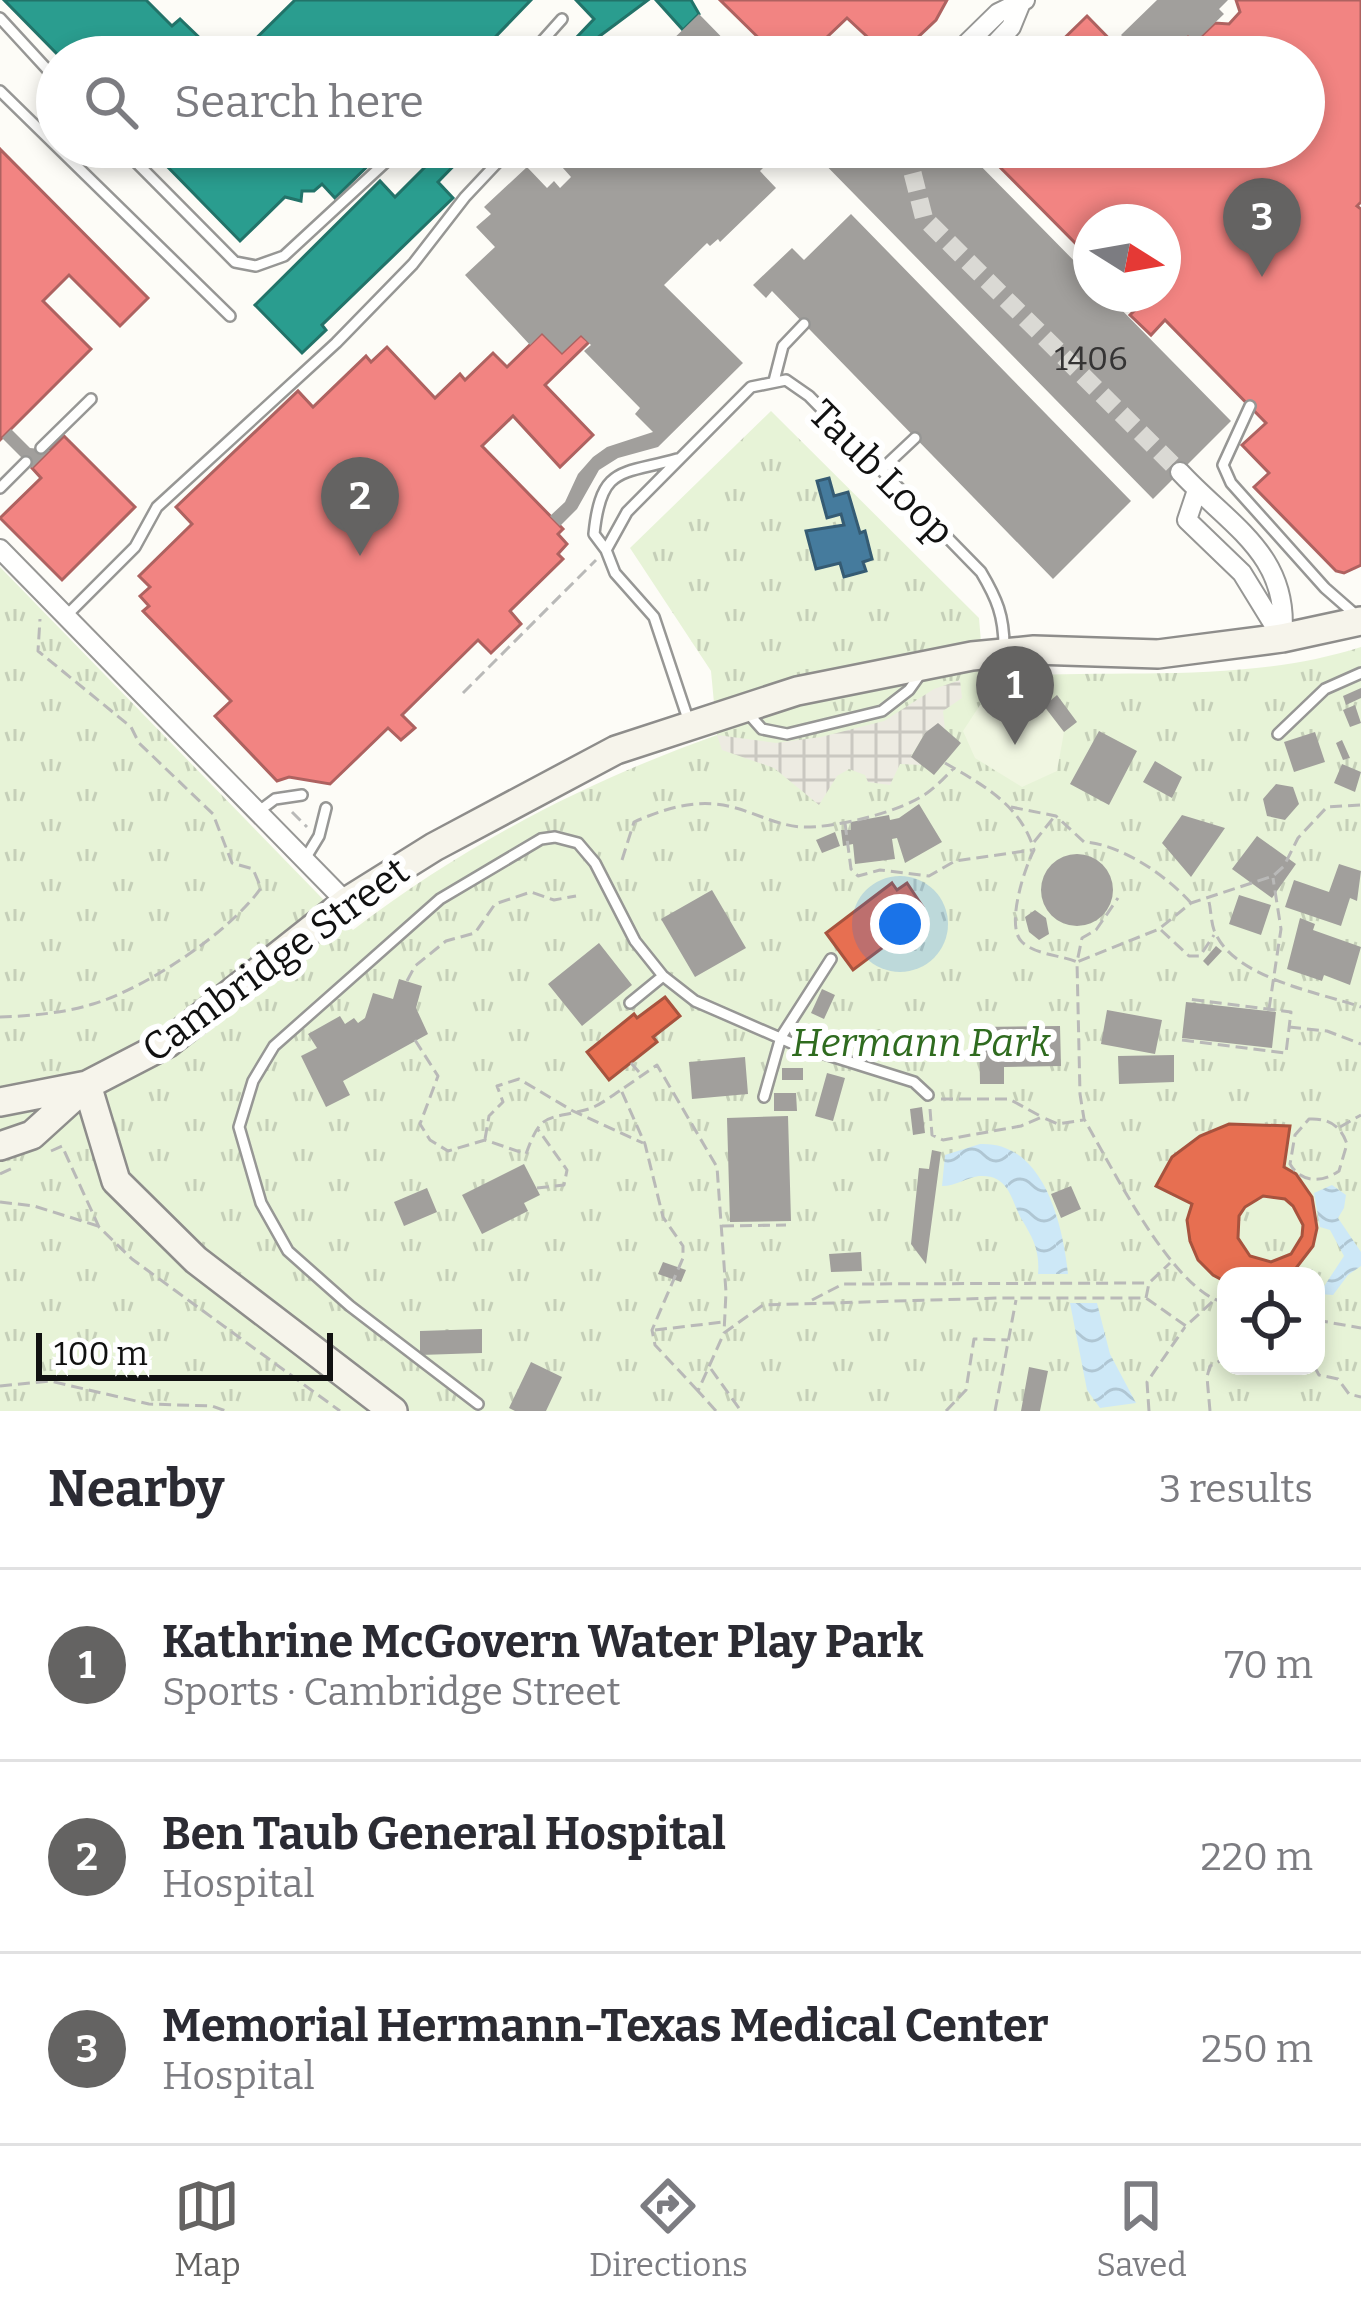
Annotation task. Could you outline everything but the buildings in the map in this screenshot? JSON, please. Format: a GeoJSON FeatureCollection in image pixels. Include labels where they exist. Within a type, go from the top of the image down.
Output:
{"type":"FeatureCollection","features":[{"type":"Feature","properties":{"kind":"street"},"geometry":{"type":"LineString","coordinates":[[975,36],[998,14],[1023,2]]}},
{"type":"Feature","properties":{"kind":"street"},"geometry":{"type":"LineString","coordinates":[[1002,36],[1023,2]]}},
{"type":"Feature","properties":{"kind":"street"},"geometry":{"type":"LineString","coordinates":[[1180,472],[1252,543],[1274,573],[1285,605],[1282,638]]}},
{"type":"Feature","properties":{"kind":"street"},"geometry":{"type":"LineString","coordinates":[[1197,490],[1187,520],[1242,573],[1282,638]]}},
{"type":"Feature","properties":{"kind":"street"},"geometry":{"type":"LineString","coordinates":[[0,549],[346,902]]}},
{"type":"Feature","properties":{"kind":"street","name":"Cambridge Street"},"geometry":{"type":"LineString","coordinates":[[10,1155],[87,1085],[168,1043],[346,902],[434,847],[616,750],[797,691],[926,665],[1034,650],[1158,654],[1282,638],[1361,620]]}},
{"type":"Feature","properties":{"kind":"street"},"geometry":{"type":"LineString","coordinates":[[87,1085],[116,1181],[196,1260],[393,1411]]}},
{"type":"Feature","properties":{"kind":"street","name":"Cambridge Street"},"geometry":{"type":"LineString","coordinates":[[0,1102],[87,1085]]}},
{"type":"Feature","properties":{"kind":"lane"},"geometry":{"type":"LineString","coordinates":[[0,18],[36,57]]}},
{"type":"Feature","properties":{"kind":"lane"},"geometry":{"type":"LineString","coordinates":[[547,36],[562,19]]}},
{"type":"Feature","properties":{"kind":"lane"},"geometry":{"type":"LineString","coordinates":[[0,91],[36,126]]}},
{"type":"Feature","properties":{"kind":"lane"},"geometry":{"type":"LineString","coordinates":[[79,168],[230,316]]}},
{"type":"Feature","properties":{"kind":"lane"},"geometry":{"type":"LineString","coordinates":[[142,168],[236,262],[256,266],[284,256],[379,168]]}},
{"type":"Feature","properties":{"kind":"lane"},"geometry":{"type":"LineString","coordinates":[[66,616],[135,547],[157,507],[336,343],[413,264],[492,168]]}},
{"type":"Feature","properties":{"kind":"lane"},"geometry":{"type":"LineString","coordinates":[[774,381],[783,346],[804,324]]}},
{"type":"Feature","properties":{"kind":"lane","name":"Taub Loop"},"geometry":{"type":"LineString","coordinates":[[606,550],[627,512],[751,387],[786,380],[808,396],[981,572],[1004,620],[1004,653]]}},
{"type":"Feature","properties":{"kind":"lane"},"geometry":{"type":"LineString","coordinates":[[41,448],[91,400]]}},
{"type":"Feature","properties":{"kind":"lane"},"geometry":{"type":"LineString","coordinates":[[1250,406],[1223,465],[1231,483],[1325,588],[1361,620]]}},
{"type":"Feature","properties":{"kind":"lane"},"geometry":{"type":"LineString","coordinates":[[882,470],[915,438]]}},
{"type":"Feature","properties":{"kind":"lane"},"geometry":{"type":"LineString","coordinates":[[682,457],[628,469],[611,478],[598,500],[594,533],[615,573],[654,617],[689,725]]}},
{"type":"Feature","properties":{"kind":"lane"},"geometry":{"type":"LineString","coordinates":[[0,488],[26,462]]}},
{"type":"Feature","properties":{"kind":"lane"},"geometry":{"type":"LineString","coordinates":[[742,707],[762,729],[787,734],[882,711],[909,691],[926,665]]}},
{"type":"Feature","properties":{"kind":"lane"},"geometry":{"type":"LineString","coordinates":[[1278,734],[1325,689],[1361,673]]}},
{"type":"Feature","properties":{"kind":"lane"},"geometry":{"type":"LineString","coordinates":[[259,811],[275,799],[302,795]]}},
{"type":"Feature","properties":{"kind":"lane"},"geometry":{"type":"LineString","coordinates":[[305,859],[319,836],[326,808]]}},
{"type":"Feature","properties":{"kind":"lane"},"geometry":{"type":"LineString","coordinates":[[478,1404],[350,1306],[289,1251],[261,1203],[239,1127],[253,1081],[274,1046],[440,898],[541,839],[578,843],[595,863],[635,941],[663,976],[695,1001],[781,1037],[914,1082],[928,1095]]}},
{"type":"Feature","properties":{"kind":"lane"},"geometry":{"type":"LineString","coordinates":[[764,1097],[781,1037],[831,958]]}},
{"type":"Feature","properties":{"kind":"lane"},"geometry":{"type":"LineString","coordinates":[[630,1003],[663,976]]}},
{"type":"Feature","properties":{"kind":"path"},"geometry":{"type":"LineString","coordinates":[[464,693],[606,550]]}},
{"type":"Feature","properties":{"kind":"path"},"geometry":{"type":"LineString","coordinates":[[0,1017],[94,1004],[162,970],[235,922],[261,888],[253,869],[232,863],[213,814],[139,743],[131,727],[38,651],[40,614]]}},
{"type":"Feature","properties":{"kind":"path"},"geometry":{"type":"LineString","coordinates":[[946,763],[1010,807],[1022,820],[1033,847]]}},
{"type":"Feature","properties":{"kind":"path"},"geometry":{"type":"LineString","coordinates":[[622,860],[634,822],[675,805],[729,806],[805,827],[896,809],[926,794],[954,768]]}},
{"type":"Feature","properties":{"kind":"path"},"geometry":{"type":"LineString","coordinates":[[283,802],[309,830]]}},
{"type":"Feature","properties":{"kind":"path"},"geometry":{"type":"LineString","coordinates":[[1056,816],[1033,847],[1021,888],[1016,932],[1034,949],[1077,962],[1160,929],[1191,903],[1273,876],[1284,866],[1298,838],[1327,807],[1361,805]]}},
{"type":"Feature","properties":{"kind":"path"},"geometry":{"type":"LineString","coordinates":[[1010,807],[1056,816],[1084,842],[1101,843],[1175,884],[1191,903]]}},
{"type":"Feature","properties":{"kind":"path"},"geometry":{"type":"LineString","coordinates":[[845,821],[850,869],[858,876],[880,870],[928,876],[955,861],[1033,847]]}},
{"type":"Feature","properties":{"kind":"path"},"geometry":{"type":"LineString","coordinates":[[1269,1009],[1282,929],[1273,876]]}},
{"type":"Feature","properties":{"kind":"path"},"geometry":{"type":"LineString","coordinates":[[407,981],[415,966],[446,941],[475,933],[496,904],[531,892],[554,901],[576,896]]}},
{"type":"Feature","properties":{"kind":"path"},"geometry":{"type":"LineString","coordinates":[[1118,898],[1096,930],[1082,938],[1077,962],[1084,1119],[1171,1262],[1217,1302]]}},
{"type":"Feature","properties":{"kind":"path"},"geometry":{"type":"LineString","coordinates":[[1209,900],[1214,933],[1242,962],[1273,980],[1361,1007]]}},
{"type":"Feature","properties":{"kind":"path"},"geometry":{"type":"LineString","coordinates":[[1160,929],[1189,956],[1199,956],[1214,933]]}},
{"type":"Feature","properties":{"kind":"path"},"geometry":{"type":"LineString","coordinates":[[1182,1040],[1286,1053],[1291,1012],[1187,998]]}},
{"type":"Feature","properties":{"kind":"path"},"geometry":{"type":"LineString","coordinates":[[1289,1027],[1327,1030],[1361,1044]]}},
{"type":"Feature","properties":{"kind":"path"},"geometry":{"type":"LineString","coordinates":[[415,1040],[438,1076],[420,1124],[430,1140],[448,1151],[484,1140],[526,1154],[536,1127],[545,1118],[589,1109],[657,1065],[717,1167],[724,1333],[698,1391]]}},
{"type":"Feature","properties":{"kind":"path"},"geometry":{"type":"LineString","coordinates":[[631,1063],[641,1074]]}},
{"type":"Feature","properties":{"kind":"path"},"geometry":{"type":"LineString","coordinates":[[484,1140],[489,1116],[503,1102],[497,1085],[519,1078],[573,1111],[645,1144]]}},
{"type":"Feature","properties":{"kind":"path"},"geometry":{"type":"LineString","coordinates":[[622,1090],[645,1144],[663,1217],[683,1246],[652,1330],[656,1345],[716,1411]]}},
{"type":"Feature","properties":{"kind":"path"},"geometry":{"type":"LineString","coordinates":[[1042,1118],[943,1139],[932,1135],[928,1095],[1009,1099],[1058,1124],[1084,1119]]}},
{"type":"Feature","properties":{"kind":"path"},"geometry":{"type":"LineString","coordinates":[[1338,1128],[1361,1115]]}},
{"type":"Feature","properties":{"kind":"path"},"geometry":{"type":"LineString","coordinates":[[1309,1119],[1330,1121],[1338,1128],[1347,1144],[1339,1171],[1312,1180],[1294,1170],[1290,1164],[1295,1136],[1309,1119]]}},
{"type":"Feature","properties":{"kind":"path"},"geometry":{"type":"LineString","coordinates":[[536,1127],[567,1171],[564,1185],[536,1188]]}},
{"type":"Feature","properties":{"kind":"path"},"geometry":{"type":"LineString","coordinates":[[41,1155],[62,1146],[99,1227],[132,1258],[340,1411]]}},
{"type":"Feature","properties":{"kind":"path"},"geometry":{"type":"LineString","coordinates":[[0,1174],[10,1155]]}},
{"type":"Feature","properties":{"kind":"path"},"geometry":{"type":"LineString","coordinates":[[0,1202],[34,1206],[99,1227]]}},
{"type":"Feature","properties":{"kind":"path"},"geometry":{"type":"LineString","coordinates":[[721,1226],[786,1225]]}},
{"type":"Feature","properties":{"kind":"path"},"geometry":{"type":"LineString","coordinates":[[1146,1298],[1149,1283],[1171,1262]]}},
{"type":"Feature","properties":{"kind":"path"},"geometry":{"type":"LineString","coordinates":[[807,1303],[844,1284],[1149,1283]]}},
{"type":"Feature","properties":{"kind":"path"},"geometry":{"type":"LineString","coordinates":[[724,1333],[763,1305],[1016,1298],[1146,1298],[1186,1326]]}},
{"type":"Feature","properties":{"kind":"path"},"geometry":{"type":"LineString","coordinates":[[995,1411],[1016,1298]]}},
{"type":"Feature","properties":{"kind":"path"},"geometry":{"type":"LineString","coordinates":[[1150,1411],[1148,1382],[1186,1326],[1214,1301]]}},
{"type":"Feature","properties":{"kind":"path"},"geometry":{"type":"LineString","coordinates":[[652,1330],[724,1322]]}},
{"type":"Feature","properties":{"kind":"path"},"geometry":{"type":"LineString","coordinates":[[1325,1322],[1361,1328]]}},
{"type":"Feature","properties":{"kind":"path"},"geometry":{"type":"LineString","coordinates":[[946,1411],[966,1390],[974,1339],[1008,1340]]}},
{"type":"Feature","properties":{"kind":"path"},"geometry":{"type":"LineString","coordinates":[[1210,1411],[1207,1377],[1210,1366],[1217,1362]]}},
{"type":"Feature","properties":{"kind":"path"},"geometry":{"type":"LineString","coordinates":[[709,1366],[741,1411]]}},
{"type":"Feature","properties":{"kind":"path"},"geometry":{"type":"LineString","coordinates":[[1318,1375],[1338,1379],[1348,1394],[1361,1397]]}},
{"type":"Feature","properties":{"kind":"path"},"geometry":{"type":"LineString","coordinates":[[0,1386],[50,1381],[149,1404],[212,1406],[226,1411]]}},
{"type":"Feature","properties":{"kind":"green space","name":"Hermann Park"},"geometry":{"type":"Polygon","coordinates":[[[771,411],[979,618],[984,678],[1221,671],[1315,659],[1361,647],[1361,1411],[0,1411],[0,567],[353,930],[438,870],[527,818],[620,773],[717,735],[711,671],[630,548],[771,411]]]}},
{"type":"Feature","properties":{"kind":"green space"},"geometry":{"type":"Polygon","coordinates":[[[1025,699],[1044,706],[1064,732],[1057,771],[1022,787],[975,758],[963,731],[980,705],[1025,699]]]}},
{"type":"Feature","properties":{"kind":"shaded area"},"geometry":{"type":"Polygon","coordinates":[[[960,680],[962,698],[943,711],[945,729],[938,724],[925,733],[911,756],[921,765],[900,764],[890,785],[868,782],[865,775],[849,769],[837,776],[819,805],[774,768],[722,750],[717,735],[776,743],[821,737],[884,721],[934,689],[960,680]]]}},
{"type":"Feature","properties":{"kind":"water"},"geometry":{"type":"Polygon","coordinates":[[[980,1144],[1002,1147],[1035,1171],[1055,1211],[1068,1274],[1038,1274],[1032,1239],[1008,1190],[997,1179],[979,1176],[942,1186],[945,1155],[980,1144]]]}},
{"type":"Feature","properties":{"kind":"water"},"geometry":{"type":"Polygon","coordinates":[[[1332,1185],[1346,1195],[1338,1218],[1361,1252],[1361,1266],[1333,1295],[1325,1294],[1325,1285],[1344,1256],[1330,1230],[1320,1227],[1314,1193],[1332,1185]]]}},
{"type":"Feature","properties":{"kind":"water"},"geometry":{"type":"Polygon","coordinates":[[[1070,1303],[1097,1303],[1110,1354],[1136,1403],[1100,1408],[1087,1390],[1070,1303]]]}},
{"type":"Feature","properties":{"kind":"tunnel"},"geometry":{"type":"LineString","coordinates":[[911,168],[924,218],[1180,472]]}},
{"type":"Feature","properties":{"kind":"place","name":"Memorial Hermann-Texas Medical Center"},"geometry":{"type":"Point","coordinates":[1262,277]}},
{"type":"Feature","properties":{"kind":"place","name":"Ben Taub General Hospital"},"geometry":{"type":"Point","coordinates":[360,556]}},
{"type":"Feature","properties":{"kind":"place","name":"Kathrine McGovern Water Play Park"},"geometry":{"type":"Point","coordinates":[1015,745]}}]}
